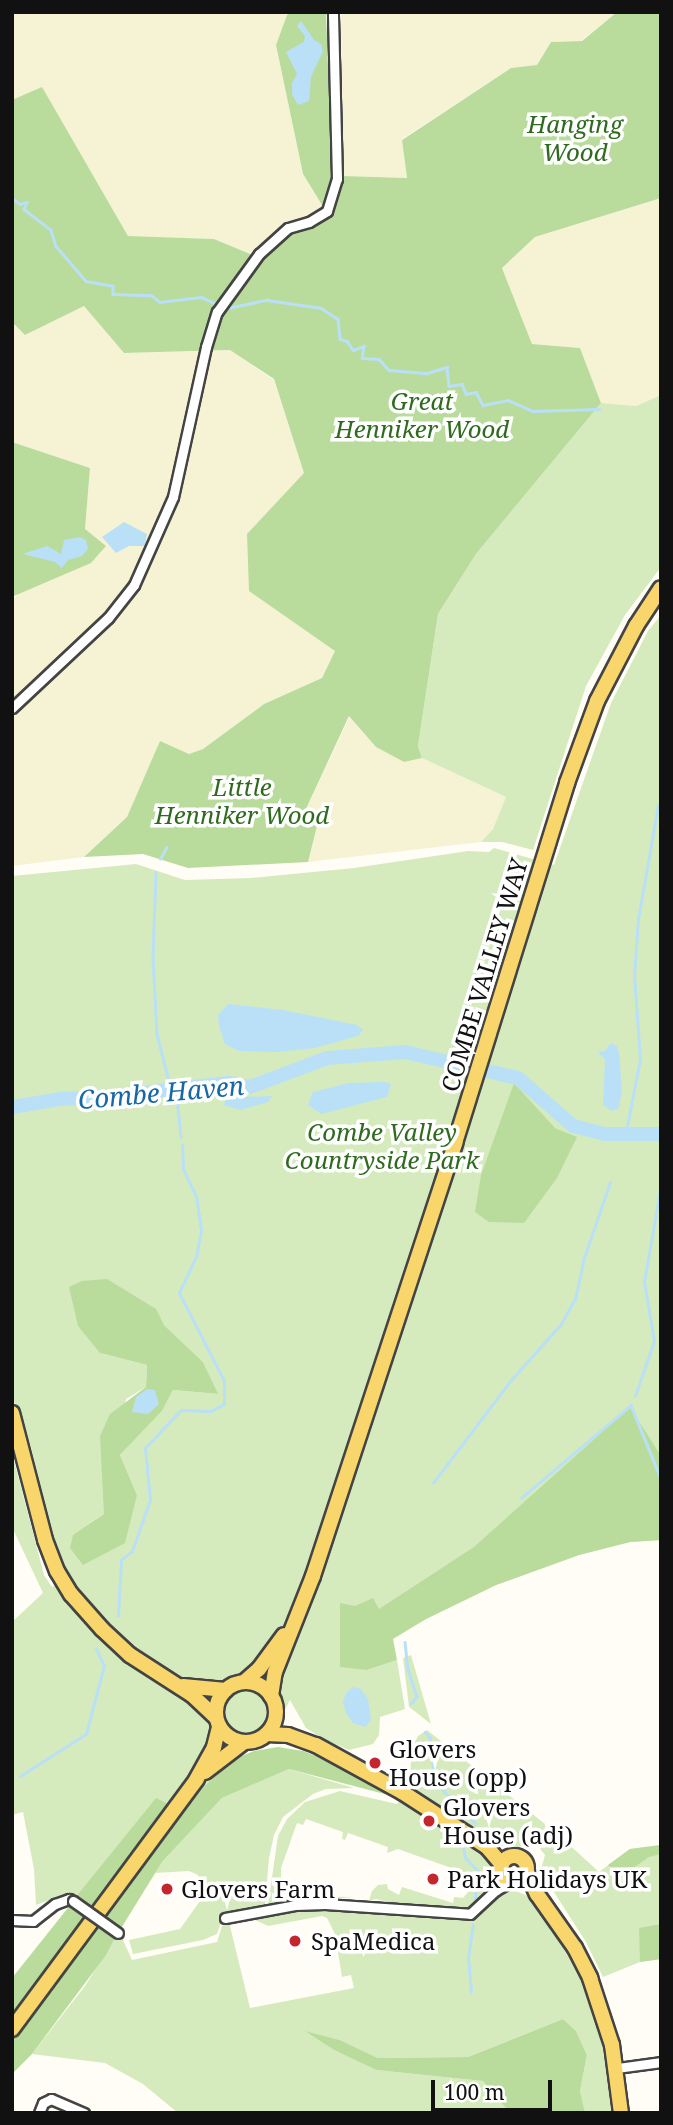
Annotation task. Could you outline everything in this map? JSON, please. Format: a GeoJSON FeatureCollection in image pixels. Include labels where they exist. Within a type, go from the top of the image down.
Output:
{"type":"FeatureCollection","features":[{"type":"Feature","properties":{"kind":"main road","name":"COMBE VALLEY WAY"},"geometry":{"type":"LineString","coordinates":[[273,1703],[275,1672],[313,1576],[470,1097],[567,783],[597,701],[636,626],[661,588]]}},
{"type":"Feature","properties":{"kind":"main road"},"geometry":{"type":"LineString","coordinates":[[12,1413],[45,1540],[57,1571],[76,1601],[130,1655],[175,1684],[218,1722],[230,1738],[244,1742]]}},
{"type":"Feature","properties":{"kind":"main road","name":"COMBE VALLEY WAY"},"geometry":{"type":"LineString","coordinates":[[244,1682],[264,1663],[292,1625]]}},
{"type":"Feature","properties":{"kind":"main road"},"geometry":{"type":"LineString","coordinates":[[175,1684],[226,1689],[244,1682],[260,1686],[273,1703],[316,1745]]}},
{"type":"Feature","properties":{"kind":"main road"},"geometry":{"type":"LineString","coordinates":[[12,2029],[196,1780],[214,1747],[218,1722],[217,1702],[226,1689]]}},
{"type":"Feature","properties":{"kind":"main road"},"geometry":{"type":"LineString","coordinates":[[196,1780],[225,1754],[244,1742],[267,1734],[273,1725],[273,1703]]}},
{"type":"Feature","properties":{"kind":"main road"},"geometry":{"type":"LineString","coordinates":[[267,1734],[288,1735],[316,1745],[423,1804],[487,1847],[537,1894],[556,1916],[590,1978],[602,2010],[617,2068],[621,2113]]}},
{"type":"Feature","properties":{"kind":"street"},"geometry":{"type":"LineString","coordinates":[[12,708],[108,618],[134,585],[173,497],[201,382],[205,347],[218,312],[259,254],[288,228],[309,222],[327,211],[337,179],[333,12]]}},
{"type":"Feature","properties":{"kind":"street"},"geometry":{"type":"LineString","coordinates":[[225,1918],[295,1905],[325,1904],[470,1914],[512,1872]]}},
{"type":"Feature","properties":{"kind":"street"},"geometry":{"type":"LineString","coordinates":[[12,1920],[33,1921],[55,1904],[69,1899],[118,1933]]}},
{"type":"Feature","properties":{"kind":"street"},"geometry":{"type":"LineString","coordinates":[[617,2068],[661,2062]]}},
{"type":"Feature","properties":{"kind":"street"},"geometry":{"type":"LineString","coordinates":[[40,2113],[43,2103],[51,2099],[84,2113]]}},
{"type":"Feature","properties":{"kind":"shaded area"},"geometry":{"type":"Polygon","coordinates":[[[12,12],[291,12],[287,15],[276,45],[303,174],[323,208],[308,219],[286,226],[251,255],[214,239],[128,236],[42,88],[12,100],[12,12]]]}},
{"type":"Feature","properties":{"kind":"shaded area"},"geometry":{"type":"Polygon","coordinates":[[[341,12],[617,12],[581,41],[551,42],[537,65],[511,68],[402,139],[407,178],[343,176],[341,12]]]}},
{"type":"Feature","properties":{"kind":"shaded area"},"geometry":{"type":"Polygon","coordinates":[[[661,198],[661,395],[636,406],[601,403],[580,348],[532,344],[502,268],[535,237],[661,198]]]}},
{"type":"Feature","properties":{"kind":"shaded area"},"geometry":{"type":"Polygon","coordinates":[[[84,305],[124,353],[202,351],[171,495],[128,589],[105,616],[12,704],[12,600],[85,529],[90,468],[12,442],[12,322],[25,335],[84,305]]]}},
{"type":"Feature","properties":{"kind":"shaded area"},"geometry":{"type":"Polygon","coordinates":[[[230,350],[274,380],[305,474],[247,534],[335,651],[322,678],[264,704],[203,749],[189,754],[160,742],[127,817],[84,857],[12,866],[12,717],[103,628],[141,584],[176,501],[209,351],[230,350]]]}},
{"type":"Feature","properties":{"kind":"shaded area"},"geometry":{"type":"Polygon","coordinates":[[[350,716],[376,747],[404,762],[422,758],[506,797],[493,829],[481,842],[308,862],[320,814],[305,811],[350,716]]]}},
{"type":"Feature","properties":{"kind":"green space","name":"Great Henniker Wood"},"geometry":{"type":"Polygon","coordinates":[[[291,12],[326,12],[332,172],[339,187],[343,176],[407,178],[402,140],[511,68],[537,65],[551,42],[582,41],[617,12],[661,12],[661,198],[535,237],[502,268],[532,344],[580,348],[601,403],[476,554],[438,614],[418,746],[422,758],[404,762],[376,747],[349,716],[305,811],[320,814],[308,862],[188,868],[143,854],[84,857],[127,817],[160,741],[189,754],[203,749],[264,704],[322,678],[335,651],[249,591],[247,534],[304,473],[274,379],[230,350],[124,353],[84,306],[25,335],[12,322],[12,100],[42,87],[128,236],[214,239],[262,259],[290,234],[328,215],[303,174],[276,45],[287,15],[291,12]]]}},
{"type":"Feature","properties":{"kind":"green space"},"geometry":{"type":"Polygon","coordinates":[[[661,395],[661,567],[625,615],[586,686],[533,850],[502,842],[481,842],[493,829],[506,797],[422,758],[418,746],[438,614],[476,554],[601,403],[636,406],[661,395]]]}},
{"type":"Feature","properties":{"kind":"green space"},"geometry":{"type":"Polygon","coordinates":[[[12,442],[90,468],[85,529],[106,546],[91,563],[14,596],[12,600],[12,442]]]}},
{"type":"Feature","properties":{"kind":"green space","name":"Combe Valley Countryside Park"},"geometry":{"type":"Polygon","coordinates":[[[661,615],[661,1540],[630,1542],[579,1555],[496,1585],[426,1619],[342,1666],[367,1670],[397,1660],[405,1709],[380,1717],[379,1735],[373,1744],[349,1750],[323,1739],[306,1728],[290,1700],[269,1740],[234,1759],[181,1810],[102,1917],[65,1894],[36,1905],[34,1869],[23,1812],[12,1815],[12,1622],[43,1593],[12,1527],[12,1453],[44,1575],[52,1587],[68,1575],[52,1538],[31,1447],[12,1396],[12,876],[136,864],[185,880],[251,878],[354,868],[468,851],[489,852],[494,848],[554,865],[611,703],[648,631],[661,615]],[[164,1325],[100,1353],[147,1365],[146,1387],[126,1399],[104,1514],[83,1527],[137,1495],[120,1455],[162,1411],[173,1390],[217,1394],[203,1362],[164,1325]]]}},
{"type":"Feature","properties":{"kind":"green space"},"geometry":{"type":"Polygon","coordinates":[[[514,1083],[555,1128],[577,1137],[557,1178],[524,1223],[489,1222],[475,1212],[481,1175],[514,1083]]]}},
{"type":"Feature","properties":{"kind":"green space"},"geometry":{"type":"Polygon","coordinates":[[[107,1279],[156,1309],[164,1325],[203,1362],[218,1394],[173,1390],[162,1411],[120,1455],[137,1495],[125,1543],[83,1565],[70,1548],[73,1535],[104,1514],[100,1436],[110,1414],[146,1387],[147,1365],[100,1353],[78,1326],[69,1287],[82,1281],[107,1279]]]}},
{"type":"Feature","properties":{"kind":"green space"},"geometry":{"type":"Polygon","coordinates":[[[630,1407],[661,1456],[661,1540],[630,1542],[579,1555],[496,1585],[426,1619],[393,1639],[397,1660],[367,1670],[340,1667],[340,1603],[355,1606],[373,1598],[379,1609],[474,1547],[630,1407]]]}},
{"type":"Feature","properties":{"kind":"green space"},"geometry":{"type":"Polygon","coordinates":[[[411,1655],[431,1724],[409,1707],[403,1658],[411,1655]]]}},
{"type":"Feature","properties":{"kind":"green space"},"geometry":{"type":"Polygon","coordinates":[[[427,1730],[545,1824],[545,1830],[539,1838],[518,1847],[502,1846],[407,1783],[415,1742],[418,1736],[427,1730]]]}},
{"type":"Feature","properties":{"kind":"green space"},"geometry":{"type":"Polygon","coordinates":[[[278,1747],[303,1751],[326,1760],[392,1796],[289,1769],[222,1798],[162,1862],[120,1930],[102,1917],[181,1810],[211,1780],[234,1759],[254,1751],[278,1747]]]}},
{"type":"Feature","properties":{"kind":"green space"},"geometry":{"type":"Polygon","coordinates":[[[289,1769],[354,1788],[326,1789],[313,1794],[283,1817],[274,1835],[269,1858],[265,1905],[224,1914],[217,1934],[203,1940],[133,1954],[129,1940],[180,1929],[200,1901],[198,1875],[189,1871],[155,1873],[162,1862],[222,1798],[289,1769]]]}},
{"type":"Feature","properties":{"kind":"green space"},"geometry":{"type":"Polygon","coordinates":[[[340,1791],[397,1804],[399,1801],[445,1832],[449,1828],[482,1851],[493,1864],[490,1887],[470,1909],[388,1906],[385,1901],[369,1901],[372,1891],[378,1885],[387,1884],[388,1889],[399,1895],[402,1887],[453,1903],[454,1897],[463,1898],[469,1891],[471,1875],[398,1849],[387,1853],[388,1847],[348,1833],[345,1840],[342,1839],[343,1832],[306,1819],[303,1825],[297,1823],[281,1868],[281,1888],[286,1888],[287,1896],[353,1897],[268,1905],[278,1836],[287,1819],[305,1802],[340,1791]]]}},
{"type":"Feature","properties":{"kind":"green space"},"geometry":{"type":"Polygon","coordinates":[[[156,1798],[168,1804],[93,1910],[75,1898],[156,1798]]]}},
{"type":"Feature","properties":{"kind":"green space"},"geometry":{"type":"Polygon","coordinates":[[[563,1839],[599,1872],[630,1849],[661,1845],[661,1959],[640,1962],[603,1977],[586,1942],[543,1875],[545,1855],[540,1849],[547,1842],[563,1839]]]}},
{"type":"Feature","properties":{"kind":"green space"},"geometry":{"type":"Polygon","coordinates":[[[661,1845],[661,1854],[649,1857],[620,1877],[608,1865],[630,1849],[661,1845]]]}},
{"type":"Feature","properties":{"kind":"green space"},"geometry":{"type":"Polygon","coordinates":[[[514,1890],[532,1898],[554,1928],[550,1930],[553,1934],[556,1932],[564,1941],[576,1962],[597,2011],[607,2047],[615,2113],[584,2112],[580,2091],[587,2055],[576,2031],[563,2019],[468,2057],[378,2058],[340,2040],[308,2032],[334,2050],[376,2070],[483,2081],[510,2113],[178,2113],[143,2084],[105,2063],[32,2054],[85,1986],[116,1936],[123,1940],[132,1960],[217,1942],[222,1926],[229,1922],[250,2008],[354,1988],[351,1975],[342,1977],[335,1934],[327,1918],[322,1916],[268,1926],[253,1919],[297,1912],[358,1910],[394,1916],[469,1919],[483,1912],[499,1895],[514,1890]]]}},
{"type":"Feature","properties":{"kind":"green space"},"geometry":{"type":"Polygon","coordinates":[[[71,1904],[88,1916],[12,2018],[12,1978],[71,1904]]]}},
{"type":"Feature","properties":{"kind":"green space"},"geometry":{"type":"Polygon","coordinates":[[[98,1923],[116,1936],[106,1955],[32,2054],[12,2074],[12,2038],[98,1923]]]}},
{"type":"Feature","properties":{"kind":"green space"},"geometry":{"type":"Polygon","coordinates":[[[661,1924],[661,1959],[640,1962],[639,1928],[661,1924]]]}},
{"type":"Feature","properties":{"kind":"green space"},"geometry":{"type":"Polygon","coordinates":[[[563,2019],[576,2031],[587,2055],[580,2091],[585,2113],[510,2113],[483,2081],[376,2070],[334,2050],[305,2031],[340,2040],[378,2058],[468,2057],[563,2019]]]}},
{"type":"Feature","properties":{"kind":"water"},"geometry":{"type":"Polygon","coordinates":[[[301,21],[314,40],[321,44],[323,51],[311,77],[309,101],[298,105],[292,94],[292,83],[297,74],[286,52],[304,42],[305,36],[297,26],[301,21]]]}},
{"type":"Feature","properties":{"kind":"water"},"geometry":{"type":"Polygon","coordinates":[[[124,522],[147,534],[145,546],[129,546],[116,553],[102,537],[124,522]]]}},
{"type":"Feature","properties":{"kind":"water"},"geometry":{"type":"Polygon","coordinates":[[[80,537],[86,540],[88,549],[82,556],[68,560],[62,568],[55,562],[23,554],[47,546],[61,554],[64,540],[80,537]]]}},
{"type":"Feature","properties":{"kind":"water"},"geometry":{"type":"Polygon","coordinates":[[[228,1004],[283,1010],[357,1025],[363,1030],[358,1036],[315,1048],[277,1052],[239,1051],[225,1044],[219,1026],[218,1015],[228,1004]]]}},
{"type":"Feature","properties":{"kind":"water"},"geometry":{"type":"Polygon","coordinates":[[[611,1043],[617,1046],[619,1053],[622,1090],[619,1108],[612,1111],[603,1105],[605,1060],[598,1052],[605,1051],[611,1043]]]}},
{"type":"Feature","properties":{"kind":"water"},"geometry":{"type":"Polygon","coordinates":[[[348,1083],[391,1084],[387,1097],[321,1114],[308,1105],[313,1092],[348,1083]]]}},
{"type":"Feature","properties":{"kind":"water"},"geometry":{"type":"Polygon","coordinates":[[[227,1095],[272,1096],[268,1102],[240,1110],[224,1105],[227,1095]]]}},
{"type":"Feature","properties":{"kind":"water"},"geometry":{"type":"Polygon","coordinates":[[[147,1389],[155,1390],[159,1404],[148,1414],[132,1412],[136,1397],[147,1389]]]}},
{"type":"Feature","properties":{"kind":"water"},"geometry":{"type":"Polygon","coordinates":[[[353,1687],[361,1689],[368,1699],[371,1720],[365,1727],[353,1723],[346,1713],[343,1702],[346,1693],[353,1687]]]}},
{"type":"Feature","properties":{"kind":"waterway"},"geometry":{"type":"LineString","coordinates":[[12,198],[20,204],[27,202],[24,209],[51,230],[56,246],[86,281],[113,286],[113,294],[151,295],[160,302],[201,297],[217,304]]}},
{"type":"Feature","properties":{"kind":"waterway"},"geometry":{"type":"LineString","coordinates":[[228,308],[267,300],[321,308],[338,319],[340,339],[347,341],[353,350],[364,346],[362,358],[379,359],[389,370],[427,373],[447,367],[449,386],[462,384],[466,394],[476,392],[483,405],[508,400],[533,411],[599,409]]}},
{"type":"Feature","properties":{"kind":"waterway"},"geometry":{"type":"LineString","coordinates":[[626,1132],[640,1059],[634,976],[638,919],[658,806]]}},
{"type":"Feature","properties":{"kind":"waterway"},"geometry":{"type":"LineString","coordinates":[[160,859],[166,848]]}},
{"type":"Feature","properties":{"kind":"waterway"},"geometry":{"type":"LineString","coordinates":[[156,872],[153,958],[157,1034],[171,1089]]}},
{"type":"Feature","properties":{"kind":"waterway","name":"Combe Haven"},"geometry":{"type":"LineString","coordinates":[[12,1107],[61,1099],[118,1096],[228,1083],[250,1087],[327,1058],[405,1052],[518,1078],[573,1126],[605,1134],[661,1134]]}},
{"type":"Feature","properties":{"kind":"waterway"},"geometry":{"type":"LineString","coordinates":[[176,1088],[181,1137]]}},
{"type":"Feature","properties":{"kind":"waterway"},"geometry":{"type":"LineString","coordinates":[[118,1616],[121,1560],[132,1551],[150,1500],[145,1448],[181,1410],[211,1411],[224,1404],[224,1381],[179,1293],[196,1257],[201,1231],[196,1197],[183,1169],[182,1145]]}},
{"type":"Feature","properties":{"kind":"waterway"},"geometry":{"type":"LineString","coordinates":[[433,1483],[511,1380],[561,1324],[575,1299],[584,1258],[610,1182]]}},
{"type":"Feature","properties":{"kind":"waterway"},"geometry":{"type":"LineString","coordinates":[[635,1396],[654,1341],[644,1282],[661,1185]]}},
{"type":"Feature","properties":{"kind":"waterway"},"geometry":{"type":"LineString","coordinates":[[521,1498],[631,1405],[661,1479]]}},
{"type":"Feature","properties":{"kind":"waterway"},"geometry":{"type":"LineString","coordinates":[[405,1642],[408,1669],[417,1697],[411,1704]]}},
{"type":"Feature","properties":{"kind":"waterway"},"geometry":{"type":"LineString","coordinates":[[20,1776],[86,1734],[104,1666],[96,1649]]}},
{"type":"Feature","properties":{"kind":"waterway"},"geometry":{"type":"LineString","coordinates":[[425,1732],[430,1737],[434,1775],[439,1786],[475,1823]]}},
{"type":"Feature","properties":{"kind":"waterway"},"geometry":{"type":"LineString","coordinates":[[463,1842],[465,1857],[479,1872],[475,1899]]}},
{"type":"Feature","properties":{"kind":"waterway"},"geometry":{"type":"LineString","coordinates":[[471,1992],[468,1959],[473,1925]]}},
{"type":"Feature","properties":{"kind":"place","name":"Glovers House (opp)"},"geometry":{"type":"Point","coordinates":[375,1763]}},
{"type":"Feature","properties":{"kind":"place","name":"Glovers House (adj)"},"geometry":{"type":"Point","coordinates":[429,1821]}},
{"type":"Feature","properties":{"kind":"place","name":"Park Holidays UK"},"geometry":{"type":"Point","coordinates":[433,1879]}},
{"type":"Feature","properties":{"kind":"place","name":"Glovers Farm"},"geometry":{"type":"Point","coordinates":[167,1889]}},
{"type":"Feature","properties":{"kind":"place","name":"SpaMedica"},"geometry":{"type":"Point","coordinates":[295,1941]}},
{"type":"Feature","properties":{"kind":"park label","name":"Hanging Wood"},"geometry":{"type":"Point","coordinates":[575,138]}},
{"type":"Feature","properties":{"kind":"park label","name":"Little Henniker Wood"},"geometry":{"type":"Point","coordinates":[242,801]}}]}
